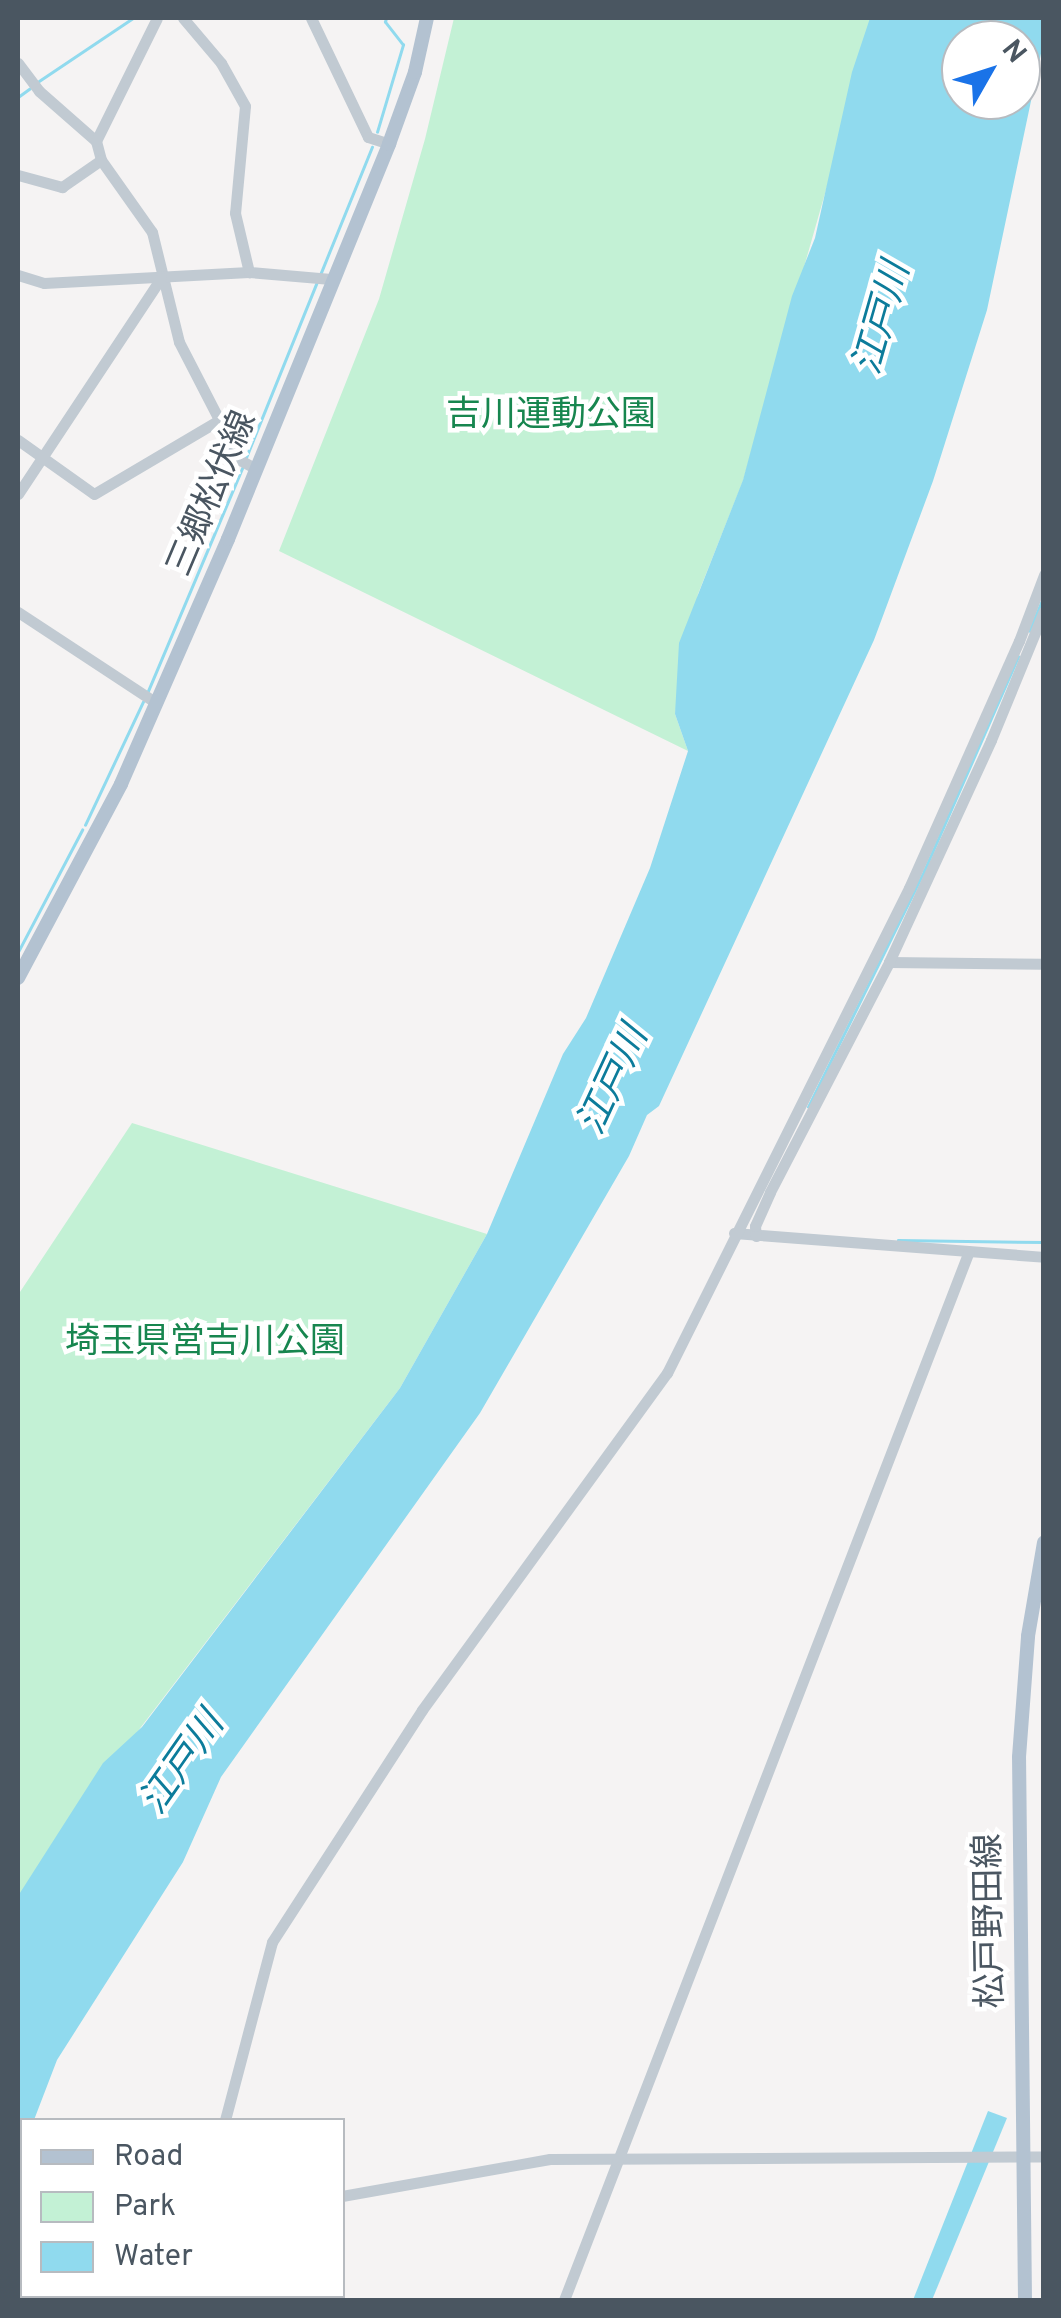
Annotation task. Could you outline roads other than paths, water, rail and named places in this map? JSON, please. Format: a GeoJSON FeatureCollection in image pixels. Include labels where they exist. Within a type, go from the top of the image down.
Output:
{"type":"FeatureCollection","features":[{"type":"Feature","properties":{"kind":"main road","name":"三郷松伏線"},"geometry":{"type":"LineString","coordinates":[[18,978],[120,784],[155,702],[322,278],[389,144],[415,72],[427,18]]}},
{"type":"Feature","properties":{"kind":"main road","name":"松戸野田線"},"geometry":{"type":"LineString","coordinates":[[1025,2300],[1018,1757],[1028,1636],[1044,1542]]}},
{"type":"Feature","properties":{"kind":"street"},"geometry":{"type":"LineString","coordinates":[[96,141],[157,18]]}},
{"type":"Feature","properties":{"kind":"street"},"geometry":{"type":"LineString","coordinates":[[184,18],[222,62],[245,106],[236,213],[249,272]]}},
{"type":"Feature","properties":{"kind":"street"},"geometry":{"type":"LineString","coordinates":[[311,18],[368,138],[389,144]]}},
{"type":"Feature","properties":{"kind":"street"},"geometry":{"type":"LineString","coordinates":[[18,64],[39,91],[96,141],[100,160],[152,232],[178,342],[248,465]]}},
{"type":"Feature","properties":{"kind":"street"},"geometry":{"type":"LineString","coordinates":[[18,175],[62,187],[100,160]]}},
{"type":"Feature","properties":{"kind":"street"},"geometry":{"type":"LineString","coordinates":[[18,275],[44,283],[249,272],[322,278]]}},
{"type":"Feature","properties":{"kind":"street"},"geometry":{"type":"LineString","coordinates":[[18,494],[161,278]]}},
{"type":"Feature","properties":{"kind":"street"},"geometry":{"type":"LineString","coordinates":[[18,440],[94,494],[221,418]]}},
{"type":"Feature","properties":{"kind":"street"},"geometry":{"type":"LineString","coordinates":[[226,2118],[272,1942],[422,1710],[656,1389],[1031,643],[1044,576]]}},
{"type":"Feature","properties":{"kind":"street"},"geometry":{"type":"LineString","coordinates":[[18,612],[155,702]]}},
{"type":"Feature","properties":{"kind":"street"},"geometry":{"type":"LineString","coordinates":[[756,1236],[755,1226],[770,1192],[890,962],[1044,612]]}},
{"type":"Feature","properties":{"kind":"street"},"geometry":{"type":"LineString","coordinates":[[890,962],[1042,964]]}},
{"type":"Feature","properties":{"kind":"street"},"geometry":{"type":"LineString","coordinates":[[734,1232],[1044,1257]]}},
{"type":"Feature","properties":{"kind":"street"},"geometry":{"type":"LineString","coordinates":[[564,2300],[969,1251]]}},
{"type":"Feature","properties":{"kind":"street"},"geometry":{"type":"LineString","coordinates":[[345,2195],[520,2162],[618,2157],[1044,2156]]}},
{"type":"Feature","properties":{"kind":"water","name":"江戸川"},"geometry":{"type":"Polygon","coordinates":[[[870,18],[1044,18],[1041,54],[1041,20],[941,20],[941,120],[1027,120],[987,310],[933,481],[874,640],[659,1106],[647,1115],[629,1156],[480,1413],[221,1777],[183,1862],[57,2060],[35,2118],[20,2118],[18,2168],[18,1896],[103,1763],[142,1727],[400,1388],[487,1234],[563,1054],[586,1018],[650,868],[688,751],[675,714],[679,643],[743,480],[792,296],[815,238],[852,72],[870,18]]]}},
{"type":"Feature","properties":{"kind":"water"},"geometry":{"type":"Polygon","coordinates":[[[988,2111],[1007,2118],[932,2300],[913,2300],[988,2111]]]}},
{"type":"Feature","properties":{"kind":"waterway"},"geometry":{"type":"LineString","coordinates":[[39,81],[133,18]]}},
{"type":"Feature","properties":{"kind":"waterway"},"geometry":{"type":"LineString","coordinates":[[377,132],[403,45],[386,18]]}},
{"type":"Feature","properties":{"kind":"waterway"},"geometry":{"type":"LineString","coordinates":[[18,97],[29,89]]}},
{"type":"Feature","properties":{"kind":"waterway"},"geometry":{"type":"LineString","coordinates":[[320,275],[372,147]]}},
{"type":"Feature","properties":{"kind":"waterway"},"geometry":{"type":"LineString","coordinates":[[245,460],[317,282]]}},
{"type":"Feature","properties":{"kind":"waterway"},"geometry":{"type":"LineString","coordinates":[[148,691],[242,468]]}},
{"type":"Feature","properties":{"kind":"waterway"},"geometry":{"type":"LineString","coordinates":[[1029,631],[1044,595]]}},
{"type":"Feature","properties":{"kind":"waterway"},"geometry":{"type":"LineString","coordinates":[[808,1107],[924,871],[1018,657]]}},
{"type":"Feature","properties":{"kind":"waterway"},"geometry":{"type":"LineString","coordinates":[[85,825],[143,702]]}},
{"type":"Feature","properties":{"kind":"waterway"},"geometry":{"type":"LineString","coordinates":[[18,952],[82,830]]}},
{"type":"Feature","properties":{"kind":"waterway"},"geometry":{"type":"LineString","coordinates":[[898,1240],[1044,1242]]}},
{"type":"Feature","properties":{"kind":"park label","name":"吉川運動公園"},"geometry":{"type":"Point","coordinates":[551,416]}},
{"type":"Feature","properties":{"kind":"park label","name":"埼玉県営吉川公園"},"geometry":{"type":"Point","coordinates":[205,1343]}}]}
